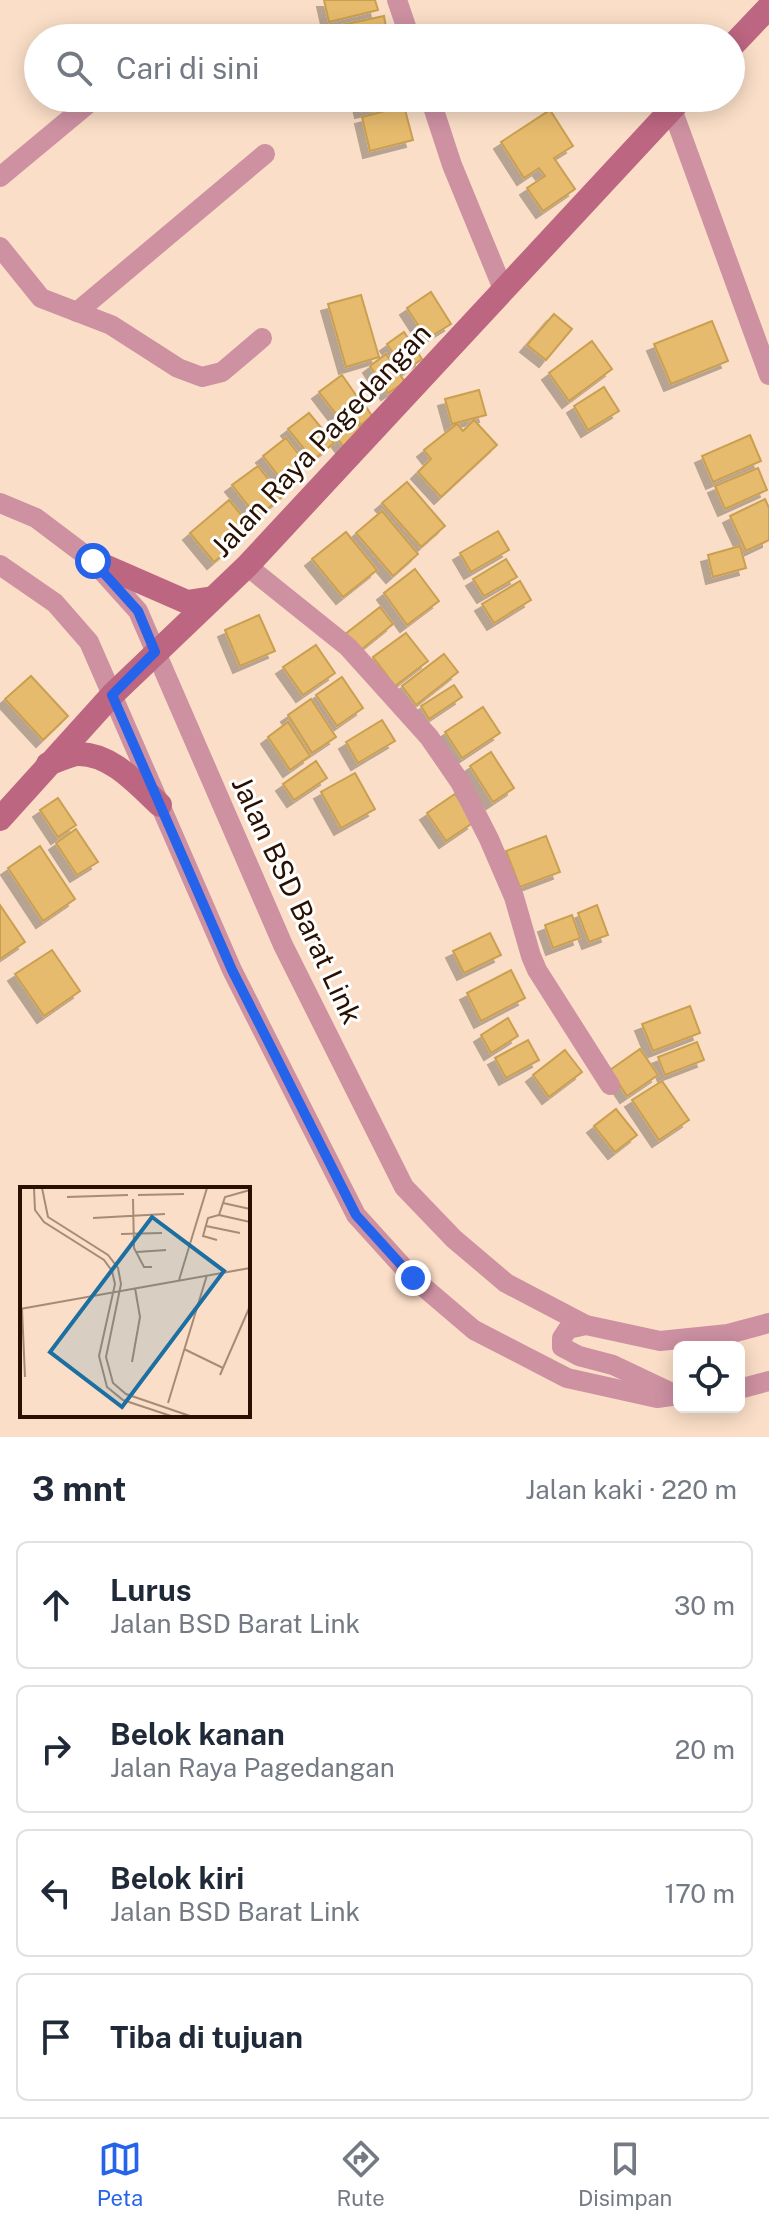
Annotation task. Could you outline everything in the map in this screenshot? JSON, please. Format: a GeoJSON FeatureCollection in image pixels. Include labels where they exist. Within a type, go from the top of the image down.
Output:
{"type":"FeatureCollection","features":[{"type":"Feature","properties":{"kind":"street"},"geometry":{"type":"LineString","coordinates":[[397,0],[405,24]]}},
{"type":"Feature","properties":{"kind":"street"},"geometry":{"type":"LineString","coordinates":[[745,32],[769,7]]}},
{"type":"Feature","properties":{"kind":"street"},"geometry":{"type":"LineString","coordinates":[[0,177],[78,112]]}},
{"type":"Feature","properties":{"kind":"street"},"geometry":{"type":"LineString","coordinates":[[435,112],[452,165],[503,289]]}},
{"type":"Feature","properties":{"kind":"street","name":"Jalan Raya Pagedangan"},"geometry":{"type":"LineString","coordinates":[[0,819],[112,695],[247,566],[669,112]]}},
{"type":"Feature","properties":{"kind":"street"},"geometry":{"type":"LineString","coordinates":[[680,112],[769,375]]}},
{"type":"Feature","properties":{"kind":"street"},"geometry":{"type":"LineString","coordinates":[[77,312],[265,154]]}},
{"type":"Feature","properties":{"kind":"street"},"geometry":{"type":"LineString","coordinates":[[0,247],[41,298],[111,325],[178,368],[202,377],[222,372],[262,338]]}},
{"type":"Feature","properties":{"kind":"street","name":"Jalan BSD Barat Link"},"geometry":{"type":"LineString","coordinates":[[0,503],[36,518],[93,561],[138,611],[283,945],[404,1187],[454,1239],[506,1283],[586,1325],[660,1341],[728,1334],[769,1323]]}},
{"type":"Feature","properties":{"kind":"street"},"geometry":{"type":"LineString","coordinates":[[93,561],[187,602],[213,598]]}},
{"type":"Feature","properties":{"kind":"street"},"geometry":{"type":"LineString","coordinates":[[0,565],[55,603],[89,642],[232,970],[356,1215],[413,1278],[474,1330],[567,1378],[657,1398],[673,1396]]}},
{"type":"Feature","properties":{"kind":"street"},"geometry":{"type":"LineString","coordinates":[[247,566],[348,647],[429,737],[460,782],[489,839],[514,897],[537,970],[610,1085]]}},
{"type":"Feature","properties":{"kind":"street"},"geometry":{"type":"LineString","coordinates":[[48,764],[78,754],[104,759],[160,805]]}},
{"type":"Feature","properties":{"kind":"street"},"geometry":{"type":"LineString","coordinates":[[586,1325],[568,1329],[562,1338],[562,1347],[579,1356],[613,1365],[673,1393]]}},
{"type":"Feature","properties":{"kind":"street"},"geometry":{"type":"LineString","coordinates":[[745,1387],[769,1381]]}},
{"type":"Feature","properties":{"kind":"building"},"geometry":{"type":"Polygon","coordinates":[[[324,0],[375,0],[378,10],[329,22],[324,0]]]}},
{"type":"Feature","properties":{"kind":"building"},"geometry":{"type":"Polygon","coordinates":[[[384,16],[385,24],[346,24],[384,16]]]}},
{"type":"Feature","properties":{"kind":"building"},"geometry":{"type":"Polygon","coordinates":[[[381,112],[406,112],[413,140],[370,151],[362,117],[381,112]]]}},
{"type":"Feature","properties":{"kind":"building"},"geometry":{"type":"Polygon","coordinates":[[[551,112],[573,146],[554,158],[575,189],[543,211],[527,188],[545,176],[539,168],[524,178],[501,142],[551,112]]]}},
{"type":"Feature","properties":{"kind":"building"},"geometry":{"type":"Polygon","coordinates":[[[431,292],[451,324],[427,339],[407,308],[431,292]]]}},
{"type":"Feature","properties":{"kind":"building"},"geometry":{"type":"Polygon","coordinates":[[[361,295],[379,357],[346,367],[328,304],[361,295]]]}},
{"type":"Feature","properties":{"kind":"building"},"geometry":{"type":"Polygon","coordinates":[[[554,314],[572,329],[546,360],[527,345],[554,314]]]}},
{"type":"Feature","properties":{"kind":"building"},"geometry":{"type":"Polygon","coordinates":[[[712,321],[728,361],[671,384],[654,344],[712,321]]]}},
{"type":"Feature","properties":{"kind":"building"},"geometry":{"type":"Polygon","coordinates":[[[404,332],[422,359],[405,371],[387,344],[404,332]]]}},
{"type":"Feature","properties":{"kind":"building"},"geometry":{"type":"Polygon","coordinates":[[[592,341],[612,369],[569,401],[549,373],[592,341]]]}},
{"type":"Feature","properties":{"kind":"building"},"geometry":{"type":"Polygon","coordinates":[[[386,354],[405,382],[388,393],[370,366],[386,354]]]}},
{"type":"Feature","properties":{"kind":"building"},"geometry":{"type":"Polygon","coordinates":[[[342,375],[358,398],[336,414],[319,392],[342,375]]]}},
{"type":"Feature","properties":{"kind":"building"},"geometry":{"type":"Polygon","coordinates":[[[604,387],[619,411],[588,430],[574,406],[604,387]]]}},
{"type":"Feature","properties":{"kind":"building"},"geometry":{"type":"Polygon","coordinates":[[[479,390],[486,415],[452,424],[445,399],[479,390]]]}},
{"type":"Feature","properties":{"kind":"building"},"geometry":{"type":"Polygon","coordinates":[[[363,402],[372,416],[361,425],[350,411],[363,402]]]}},
{"type":"Feature","properties":{"kind":"building"},"geometry":{"type":"Polygon","coordinates":[[[348,411],[363,431],[343,446],[328,426],[348,411]]]}},
{"type":"Feature","properties":{"kind":"building"},"geometry":{"type":"Polygon","coordinates":[[[309,413],[334,443],[313,460],[288,429],[309,413]]]}},
{"type":"Feature","properties":{"kind":"building"},"geometry":{"type":"Polygon","coordinates":[[[474,420],[497,445],[441,497],[418,472],[431,459],[424,450],[457,424],[463,431],[474,420]]]}},
{"type":"Feature","properties":{"kind":"building"},"geometry":{"type":"Polygon","coordinates":[[[750,435],[761,461],[713,482],[702,456],[750,435]]]}},
{"type":"Feature","properties":{"kind":"building"},"geometry":{"type":"Polygon","coordinates":[[[286,438],[307,465],[284,483],[263,456],[286,438]]]}},
{"type":"Feature","properties":{"kind":"building"},"geometry":{"type":"Polygon","coordinates":[[[258,466],[282,497],[257,517],[232,485],[258,466]]]}},
{"type":"Feature","properties":{"kind":"building"},"geometry":{"type":"Polygon","coordinates":[[[758,468],[767,490],[725,509],[715,486],[758,468]]]}},
{"type":"Feature","properties":{"kind":"building"},"geometry":{"type":"Polygon","coordinates":[[[407,482],[445,526],[421,547],[382,503],[407,482]]]}},
{"type":"Feature","properties":{"kind":"building"},"geometry":{"type":"Polygon","coordinates":[[[765,499],[769,508],[769,540],[746,551],[730,516],[765,499]]]}},
{"type":"Feature","properties":{"kind":"building"},"geometry":{"type":"Polygon","coordinates":[[[229,500],[253,529],[214,562],[190,533],[229,500]]]}},
{"type":"Feature","properties":{"kind":"building"},"geometry":{"type":"Polygon","coordinates":[[[382,511],[418,554],[393,576],[356,533],[382,511]]]}},
{"type":"Feature","properties":{"kind":"building"},"geometry":{"type":"Polygon","coordinates":[[[498,531],[509,550],[471,572],[460,553],[498,531]]]}},
{"type":"Feature","properties":{"kind":"building"},"geometry":{"type":"Polygon","coordinates":[[[346,532],[377,570],[343,597],[312,559],[346,532]]]}},
{"type":"Feature","properties":{"kind":"building"},"geometry":{"type":"Polygon","coordinates":[[[740,546],[746,568],[713,577],[708,555],[740,546]]]}},
{"type":"Feature","properties":{"kind":"building"},"geometry":{"type":"Polygon","coordinates":[[[506,559],[517,577],[484,596],[473,579],[506,559]]]}},
{"type":"Feature","properties":{"kind":"building"},"geometry":{"type":"Polygon","coordinates":[[[415,569],[439,601],[407,625],[384,593],[415,569]]]}},
{"type":"Feature","properties":{"kind":"building"},"geometry":{"type":"Polygon","coordinates":[[[520,581],[531,600],[494,623],[482,604],[520,581]]]}},
{"type":"Feature","properties":{"kind":"building"},"geometry":{"type":"Polygon","coordinates":[[[380,607],[393,624],[357,653],[344,635],[380,607]]]}},
{"type":"Feature","properties":{"kind":"building"},"geometry":{"type":"Polygon","coordinates":[[[259,615],[275,651],[240,666],[225,630],[259,615]]]}},
{"type":"Feature","properties":{"kind":"building"},"geometry":{"type":"Polygon","coordinates":[[[406,633],[428,661],[395,686],[373,657],[406,633]]]}},
{"type":"Feature","properties":{"kind":"building"},"geometry":{"type":"Polygon","coordinates":[[[316,645],[335,673],[303,695],[283,667],[316,645]]]}},
{"type":"Feature","properties":{"kind":"building"},"geometry":{"type":"Polygon","coordinates":[[[444,654],[458,672],[416,705],[402,686],[444,654]]]}},
{"type":"Feature","properties":{"kind":"building"},"geometry":{"type":"Polygon","coordinates":[[[31,676],[68,716],[43,740],[5,699],[31,676]]]}},
{"type":"Feature","properties":{"kind":"building"},"geometry":{"type":"Polygon","coordinates":[[[342,677],[363,708],[337,726],[316,695],[342,677]]]}},
{"type":"Feature","properties":{"kind":"building"},"geometry":{"type":"Polygon","coordinates":[[[454,685],[462,697],[429,719],[421,706],[454,685]]]}},
{"type":"Feature","properties":{"kind":"building"},"geometry":{"type":"Polygon","coordinates":[[[311,699],[336,737],[312,753],[288,715],[311,699]]]}},
{"type":"Feature","properties":{"kind":"building"},"geometry":{"type":"Polygon","coordinates":[[[483,707],[500,733],[462,758],[445,732],[483,707]]]}},
{"type":"Feature","properties":{"kind":"building"},"geometry":{"type":"Polygon","coordinates":[[[382,720],[395,741],[358,763],[346,742],[382,720]]]}},
{"type":"Feature","properties":{"kind":"building"},"geometry":{"type":"Polygon","coordinates":[[[288,722],[310,756],[290,770],[268,737],[288,722]]]}},
{"type":"Feature","properties":{"kind":"building"},"geometry":{"type":"Polygon","coordinates":[[[491,752],[514,788],[493,802],[470,766],[491,752]]]}},
{"type":"Feature","properties":{"kind":"building"},"geometry":{"type":"Polygon","coordinates":[[[316,761],[327,778],[294,800],[283,784],[316,761]]]}},
{"type":"Feature","properties":{"kind":"building"},"geometry":{"type":"Polygon","coordinates":[[[355,773],[375,809],[341,828],[321,792],[355,773]]]}},
{"type":"Feature","properties":{"kind":"building"},"geometry":{"type":"Polygon","coordinates":[[[455,794],[474,822],[446,841],[427,813],[455,794]]]}},
{"type":"Feature","properties":{"kind":"building"},"geometry":{"type":"Polygon","coordinates":[[[58,798],[76,825],[58,837],[40,810],[58,798]]]}},
{"type":"Feature","properties":{"kind":"building"},"geometry":{"type":"Polygon","coordinates":[[[76,829],[98,862],[77,875],[56,843],[76,829]]]}},
{"type":"Feature","properties":{"kind":"building"},"geometry":{"type":"Polygon","coordinates":[[[546,836],[560,872],[520,887],[506,851],[546,836]]]}},
{"type":"Feature","properties":{"kind":"building"},"geometry":{"type":"Polygon","coordinates":[[[40,846],[75,899],[43,921],[8,868],[40,846]]]}},
{"type":"Feature","properties":{"kind":"building"},"geometry":{"type":"Polygon","coordinates":[[[0,905],[25,942],[0,959],[0,905]]]}},
{"type":"Feature","properties":{"kind":"building"},"geometry":{"type":"Polygon","coordinates":[[[597,905],[608,935],[589,942],[578,913],[597,905]]]}},
{"type":"Feature","properties":{"kind":"building"},"geometry":{"type":"Polygon","coordinates":[[[572,915],[580,938],[553,948],[545,925],[572,915]]]}},
{"type":"Feature","properties":{"kind":"building"},"geometry":{"type":"Polygon","coordinates":[[[490,933],[501,955],[464,973],[453,951],[490,933]]]}},
{"type":"Feature","properties":{"kind":"building"},"geometry":{"type":"Polygon","coordinates":[[[52,950],[80,991],[44,1016],[15,974],[52,950]]]}},
{"type":"Feature","properties":{"kind":"building"},"geometry":{"type":"Polygon","coordinates":[[[511,970],[525,998],[481,1021],[467,993],[511,970]]]}},
{"type":"Feature","properties":{"kind":"building"},"geometry":{"type":"Polygon","coordinates":[[[690,1006],[700,1033],[653,1051],[642,1024],[690,1006]]]}},
{"type":"Feature","properties":{"kind":"building"},"geometry":{"type":"Polygon","coordinates":[[[508,1018],[518,1036],[491,1053],[481,1035],[508,1018]]]}},
{"type":"Feature","properties":{"kind":"building"},"geometry":{"type":"Polygon","coordinates":[[[528,1040],[539,1060],[506,1078],[495,1058],[528,1040]]]}},
{"type":"Feature","properties":{"kind":"building"},"geometry":{"type":"Polygon","coordinates":[[[697,1042],[704,1060],[665,1075],[658,1057],[697,1042]]]}},
{"type":"Feature","properties":{"kind":"building"},"geometry":{"type":"Polygon","coordinates":[[[640,1049],[658,1075],[627,1096],[610,1070],[640,1049]]]}},
{"type":"Feature","properties":{"kind":"building"},"geometry":{"type":"Polygon","coordinates":[[[565,1050],[582,1072],[549,1097],[533,1075],[565,1050]]]}},
{"type":"Feature","properties":{"kind":"building"},"geometry":{"type":"Polygon","coordinates":[[[662,1081],[689,1120],[659,1140],[632,1100],[662,1081]]]}},
{"type":"Feature","properties":{"kind":"building"},"geometry":{"type":"Polygon","coordinates":[[[616,1109],[637,1135],[615,1152],[594,1126],[616,1109]]]}},
{"type":"Feature","properties":{"kind":"route"},"geometry":{"type":"LineString","coordinates":[[93,561],[138,611],[155,652],[112,695],[232,970],[356,1215],[413,1278]]}}]}
